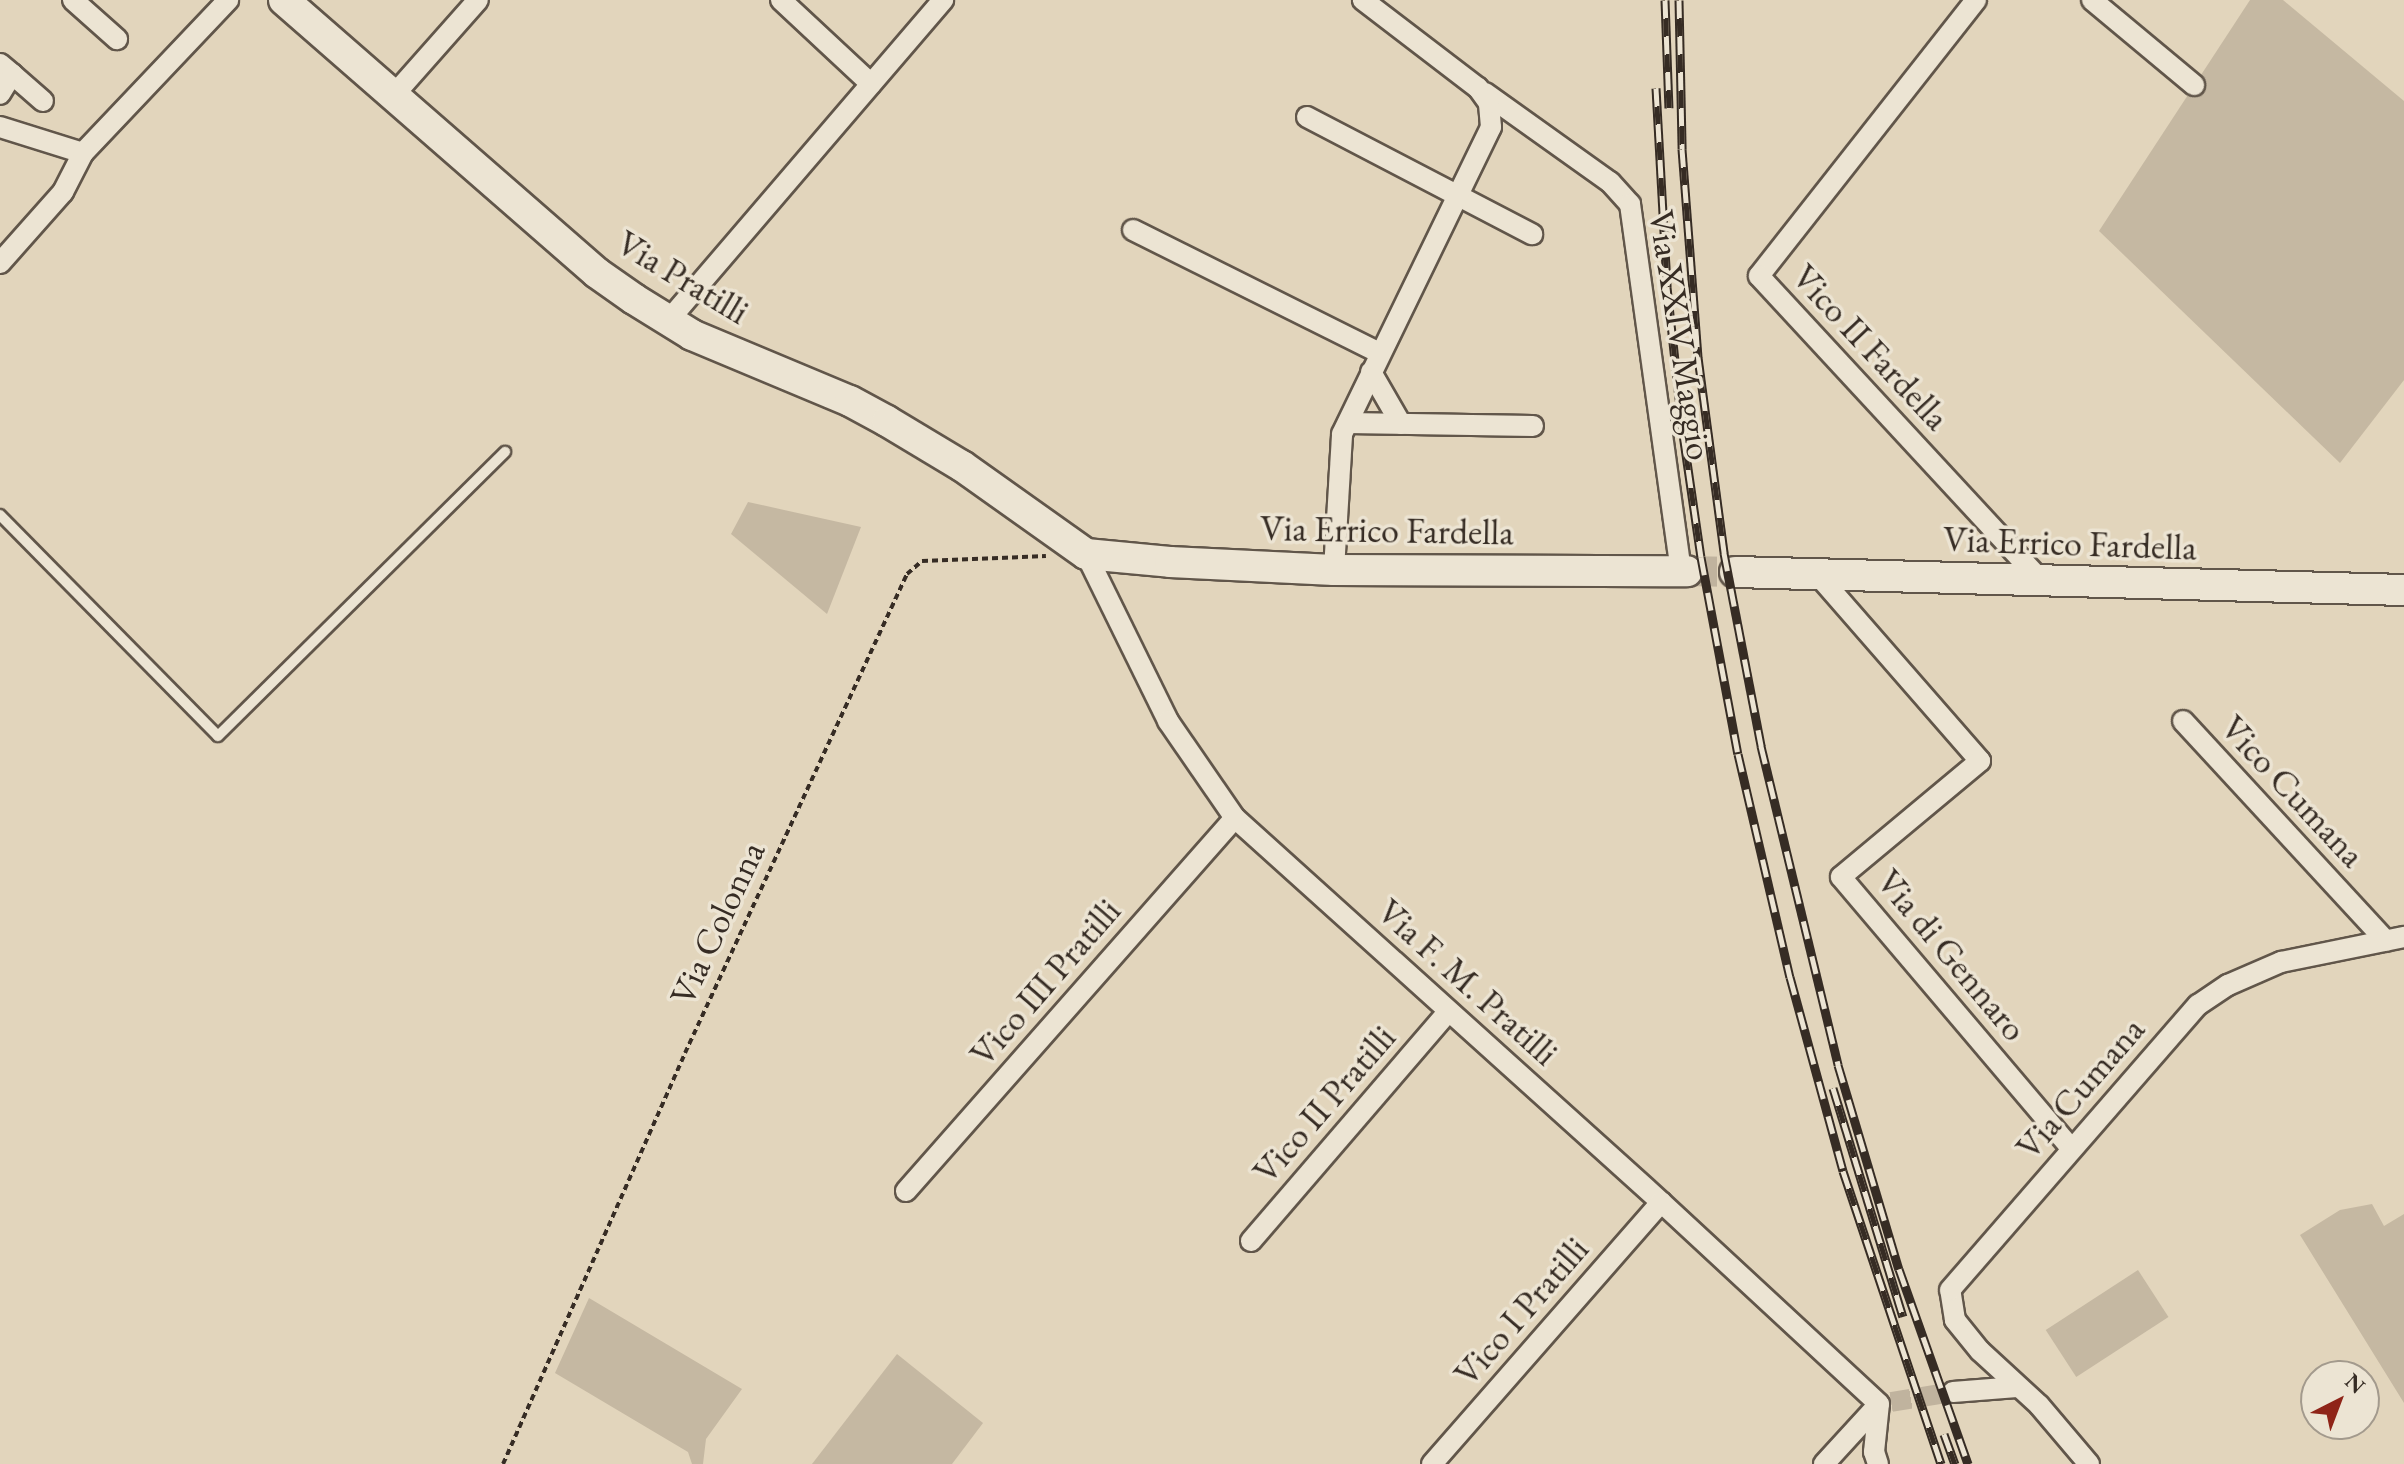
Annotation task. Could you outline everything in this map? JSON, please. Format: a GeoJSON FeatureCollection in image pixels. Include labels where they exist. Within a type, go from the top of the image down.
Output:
{"type":"FeatureCollection","features":[{"type":"Feature","properties":{"kind":"street"},"geometry":{"type":"LineString","coordinates":[[73,0],[117,39]]}},
{"type":"Feature","properties":{"kind":"street"},"geometry":{"type":"LineString","coordinates":[[0,263],[63,192],[83,153],[228,0]]}},
{"type":"Feature","properties":{"kind":"street","name":"Via Pratilli"},"geometry":{"type":"LineString","coordinates":[[284,0],[597,273],[692,335],[850,401],[962,466],[1086,554]]}},
{"type":"Feature","properties":{"kind":"street"},"geometry":{"type":"LineString","coordinates":[[393,96],[478,0]]}},
{"type":"Feature","properties":{"kind":"street"},"geometry":{"type":"LineString","coordinates":[[781,0],[871,84]]}},
{"type":"Feature","properties":{"kind":"street"},"geometry":{"type":"LineString","coordinates":[[668,321],[943,0]]}},
{"type":"Feature","properties":{"kind":"street","name":"Via XXIV Maggio"},"geometry":{"type":"LineString","coordinates":[[1363,0],[1478,88],[1610,182],[1630,204],[1684,571]]}},
{"type":"Feature","properties":{"kind":"street","name":"Vico II Fardella"},"geometry":{"type":"LineString","coordinates":[[1976,0],[1759,276],[2041,580]]}},
{"type":"Feature","properties":{"kind":"street"},"geometry":{"type":"LineString","coordinates":[[2092,0],[2194,85]]}},
{"type":"Feature","properties":{"kind":"street"},"geometry":{"type":"LineString","coordinates":[[0,94],[6,69],[43,101]]}},
{"type":"Feature","properties":{"kind":"street"},"geometry":{"type":"LineString","coordinates":[[1334,570],[1342,434],[1491,127],[1489,103],[1478,88]]}},
{"type":"Feature","properties":{"kind":"street"},"geometry":{"type":"LineString","coordinates":[[1307,117],[1532,234]]}},
{"type":"Feature","properties":{"kind":"street"},"geometry":{"type":"LineString","coordinates":[[0,127],[83,153]]}},
{"type":"Feature","properties":{"kind":"street"},"geometry":{"type":"LineString","coordinates":[[1133,230],[1375,362],[1401,424]]}},
{"type":"Feature","properties":{"kind":"street"},"geometry":{"type":"LineString","coordinates":[[1348,423],[1533,426]]}},
{"type":"Feature","properties":{"kind":"street","name":"Via Errico Fardella"},"geometry":{"type":"LineString","coordinates":[[1086,554],[1170,562],[1334,570],[1684,571]]}},
{"type":"Feature","properties":{"kind":"street","name":"Via F. M. Pratilli"},"geometry":{"type":"LineString","coordinates":[[1086,554],[1168,721],[1235,818],[1885,1403]]}},
{"type":"Feature","properties":{"kind":"street","name":"Via Errico Fardella"},"geometry":{"type":"LineString","coordinates":[[1735,572],[2404,590]]}},
{"type":"Feature","properties":{"kind":"street","name":"Via di Gennaro"},"geometry":{"type":"LineString","coordinates":[[1817,574],[1980,761],[1841,877],[2071,1148]]}},
{"type":"Feature","properties":{"kind":"street","name":"Vico Cumana"},"geometry":{"type":"LineString","coordinates":[[2183,721],[2395,939]]}},
{"type":"Feature","properties":{"kind":"street","name":"Vico III Pratilli"},"geometry":{"type":"LineString","coordinates":[[906,1191],[1235,818]]}},
{"type":"Feature","properties":{"kind":"street","name":"Via Cumana"},"geometry":{"type":"LineString","coordinates":[[2089,1464],[2039,1405],[2017,1387],[1955,1320],[1949,1300],[1950,1290],[2198,1005],[2228,985],[2281,962],[2395,939]]}},
{"type":"Feature","properties":{"kind":"street","name":"Vico II Pratilli"},"geometry":{"type":"LineString","coordinates":[[1251,1241],[1449,1011]]}},
{"type":"Feature","properties":{"kind":"street","name":"Vico I Pratilli"},"geometry":{"type":"LineString","coordinates":[[1432,1464],[1661,1202]]}},
{"type":"Feature","properties":{"kind":"street"},"geometry":{"type":"LineString","coordinates":[[1953,1392],[2017,1387]]}},
{"type":"Feature","properties":{"kind":"street"},"geometry":{"type":"LineString","coordinates":[[1824,1464],[1885,1403]]}},
{"type":"Feature","properties":{"kind":"street"},"geometry":{"type":"LineString","coordinates":[[1878,1464],[1874,1452],[1885,1403]]}},
{"type":"Feature","properties":{"kind":"lane"},"geometry":{"type":"LineString","coordinates":[[0,515],[218,736],[505,452]]}},
{"type":"Feature","properties":{"kind":"path","name":"Via Colonna"},"geometry":{"type":"LineString","coordinates":[[503,1464],[685,1053],[907,574],[922,561],[1086,554]]}},
{"type":"Feature","properties":{"kind":"shaded area"},"geometry":{"type":"Polygon","coordinates":[[[2250,0],[2283,0],[2404,101],[2404,380],[2340,463],[2099,231],[2250,0]]]}},
{"type":"Feature","properties":{"kind":"shaded area"},"geometry":{"type":"Polygon","coordinates":[[[748,502],[861,527],[827,614],[731,534],[748,502]]]}},
{"type":"Feature","properties":{"kind":"shaded area"},"geometry":{"type":"Polygon","coordinates":[[[2372,1204],[2384,1226],[2404,1214],[2404,1403],[2300,1235],[2340,1210],[2372,1204]]]}},
{"type":"Feature","properties":{"kind":"shaded area"},"geometry":{"type":"Polygon","coordinates":[[[2138,1270],[2168,1317],[2076,1377],[2046,1330],[2138,1270]]]}},
{"type":"Feature","properties":{"kind":"shaded area"},"geometry":{"type":"Polygon","coordinates":[[[589,1298],[742,1389],[706,1439],[703,1464],[692,1464],[688,1452],[555,1373],[589,1298]]]}},
{"type":"Feature","properties":{"kind":"shaded area"},"geometry":{"type":"Polygon","coordinates":[[[897,1354],[983,1423],[952,1464],[812,1464],[897,1354]]]}},
{"type":"Feature","properties":{"kind":"tunnel"},"geometry":{"type":"LineString","coordinates":[[1687,571],[1735,572]]}},
{"type":"Feature","properties":{"kind":"tunnel"},"geometry":{"type":"LineString","coordinates":[[1891,1402],[1953,1392]]}},
{"type":"Feature","properties":{"kind":"railway"},"geometry":{"type":"LineString","coordinates":[[1665,0],[1669,108]]}},
{"type":"Feature","properties":{"kind":"railway"},"geometry":{"type":"LineString","coordinates":[[1679,0],[1682,149],[1698,357],[1724,553],[1761,746],[1838,1065],[1899,1269],[1968,1464]]}},
{"type":"Feature","properties":{"kind":"railway"},"geometry":{"type":"LineString","coordinates":[[1656,88],[1667,287],[1683,434],[1701,557],[1738,754],[1790,977],[1843,1171],[1941,1464]]}},
{"type":"Feature","properties":{"kind":"railway"},"geometry":{"type":"LineString","coordinates":[[1833,1088],[1903,1317]]}},
{"type":"Feature","properties":{"kind":"railway"},"geometry":{"type":"LineString","coordinates":[[1944,1434],[1955,1464]]}}]}
